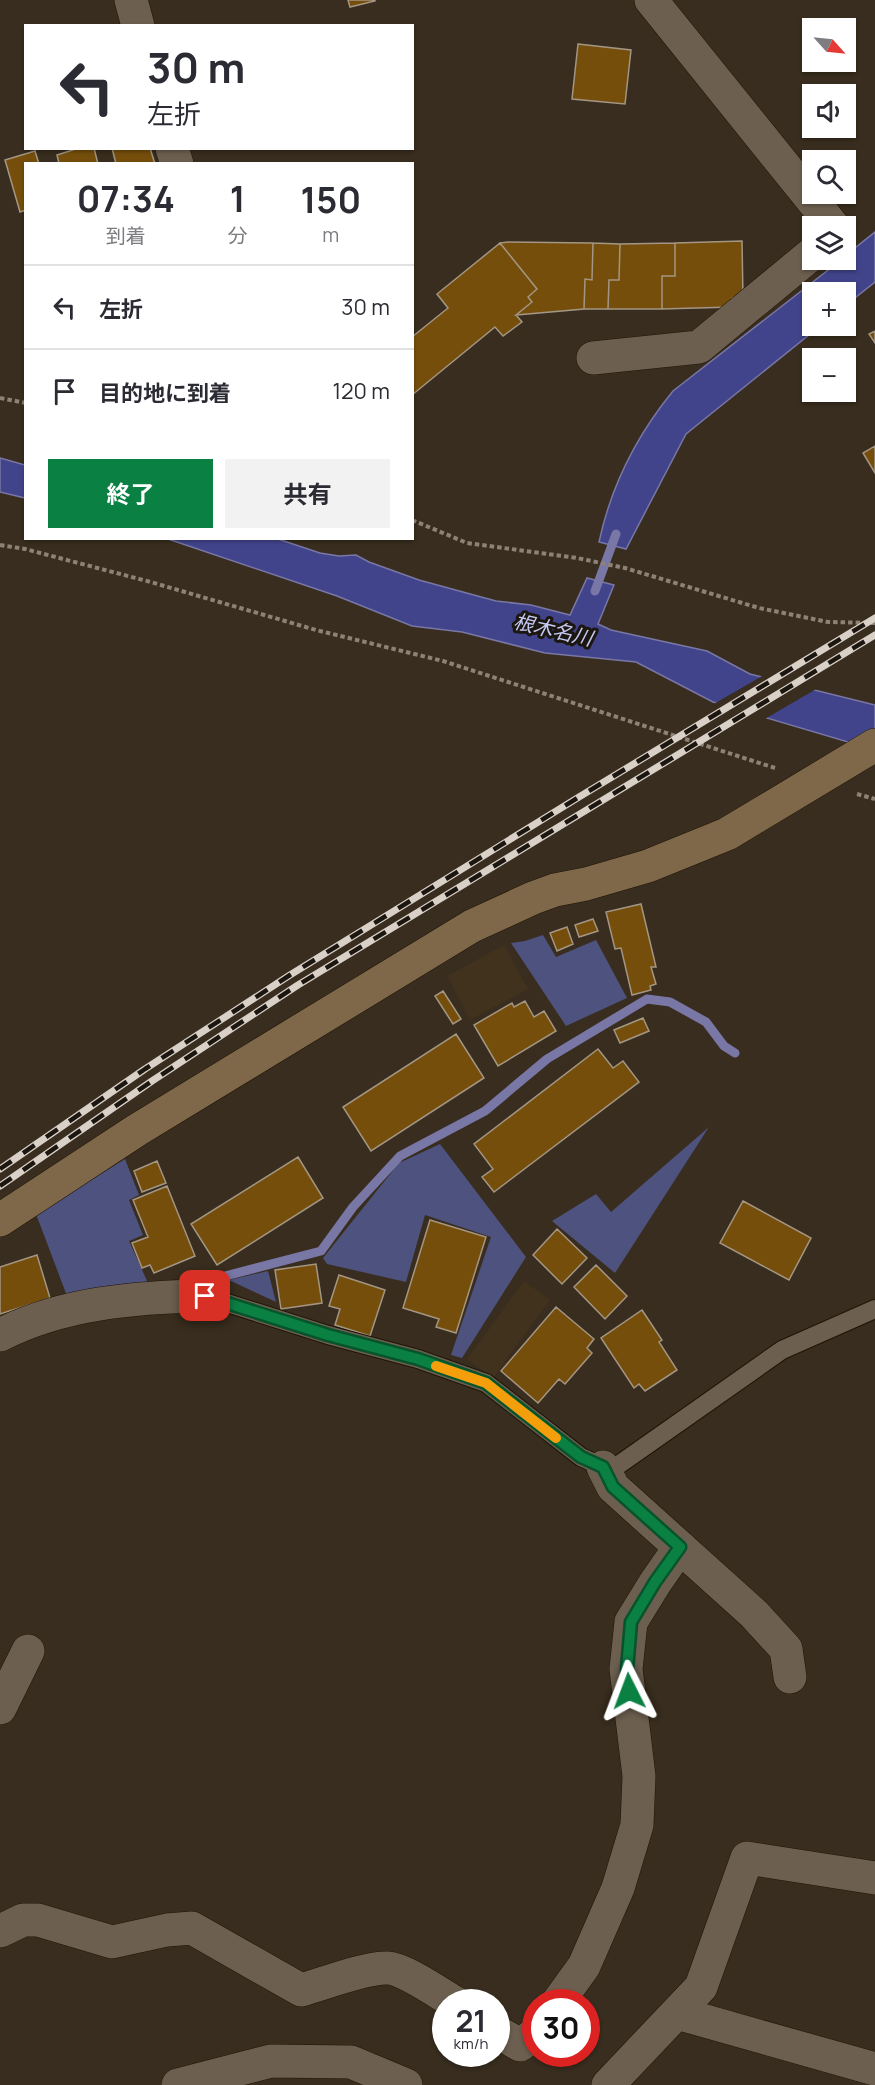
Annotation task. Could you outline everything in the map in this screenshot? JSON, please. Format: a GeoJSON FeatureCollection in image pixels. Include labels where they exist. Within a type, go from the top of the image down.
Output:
{"type":"FeatureCollection","features":[{"type":"Feature","properties":{"kind":"street"},"geometry":{"type":"LineString","coordinates":[[131,0],[137,24]]}},
{"type":"Feature","properties":{"kind":"street"},"geometry":{"type":"LineString","coordinates":[[651,0],[825,216]]}},
{"type":"Feature","properties":{"kind":"street"},"geometry":{"type":"LineString","coordinates":[[593,358],[699,347],[802,262]]}},
{"type":"Feature","properties":{"kind":"street"},"geometry":{"type":"LineString","coordinates":[[0,1220],[137,1130],[472,926],[544,894],[623,874],[686,852],[728,834],[875,745]]}},
{"type":"Feature","properties":{"kind":"street"},"geometry":{"type":"LineString","coordinates":[[0,1335],[20,1325],[91,1305],[160,1297],[205,1296]]}},
{"type":"Feature","properties":{"kind":"street"},"geometry":{"type":"LineString","coordinates":[[603,1467],[613,1487],[754,1614],[786,1648],[790,1677]]}},
{"type":"Feature","properties":{"kind":"street"},"geometry":{"type":"LineString","coordinates":[[567,1989],[584,1966],[618,1888],[637,1825],[639,1776],[627,1669],[631,1622],[680,1547]]}},
{"type":"Feature","properties":{"kind":"street"},"geometry":{"type":"LineString","coordinates":[[1,1700],[28,1651]]}},
{"type":"Feature","properties":{"kind":"street"},"geometry":{"type":"LineString","coordinates":[[608,2085],[701,1987],[747,1858],[875,1878]]}},
{"type":"Feature","properties":{"kind":"street"},"geometry":{"type":"LineString","coordinates":[[0,1931],[23,1920],[38,1920],[112,1942],[167,1930],[192,1928],[302,1990],[358,1973],[389,1968],[433,1989]]}},
{"type":"Feature","properties":{"kind":"street"},"geometry":{"type":"LineString","coordinates":[[677,2013],[875,2069]]}},
{"type":"Feature","properties":{"kind":"street"},"geometry":{"type":"LineString","coordinates":[[178,2085],[271,2061],[351,2062],[406,2085]]}},
{"type":"Feature","properties":{"kind":"lane"},"geometry":{"type":"LineString","coordinates":[[205,1296],[328,1335],[418,1359],[486,1383],[581,1457],[603,1467],[617,1466],[782,1350],[875,1309]]}},
{"type":"Feature","properties":{"kind":"path"},"geometry":{"type":"LineString","coordinates":[[0,398],[24,403]]}},
{"type":"Feature","properties":{"kind":"path"},"geometry":{"type":"LineString","coordinates":[[414,521],[467,543],[625,568],[759,608],[828,622],[875,623]]}},
{"type":"Feature","properties":{"kind":"path"},"geometry":{"type":"LineString","coordinates":[[0,545],[25,549],[147,581],[316,630],[443,661],[770,766],[790,774],[806,788]]}},
{"type":"Feature","properties":{"kind":"path"},"geometry":{"type":"LineString","coordinates":[[848,792],[875,799]]}},
{"type":"Feature","properties":{"kind":"shaded area"},"geometry":{"type":"Polygon","coordinates":[[[543,935],[556,957],[596,940],[627,998],[566,1026],[511,943],[543,935]]]}},
{"type":"Feature","properties":{"kind":"shaded area"},"geometry":{"type":"Polygon","coordinates":[[[504,945],[528,989],[470,1020],[447,976],[504,945]]]}},
{"type":"Feature","properties":{"kind":"shaded area"},"geometry":{"type":"Polygon","coordinates":[[[709,1127],[615,1273],[552,1221],[596,1194],[611,1212],[709,1127]]]}},
{"type":"Feature","properties":{"kind":"shaded area"},"geometry":{"type":"Polygon","coordinates":[[[440,1144],[526,1257],[462,1358],[451,1355],[491,1237],[425,1215],[406,1282],[327,1264],[323,1258],[399,1163],[440,1144]]]}},
{"type":"Feature","properties":{"kind":"shaded area"},"geometry":{"type":"Polygon","coordinates":[[[125,1159],[139,1195],[129,1200],[143,1235],[129,1241],[148,1283],[67,1296],[36,1214],[125,1159]]]}},
{"type":"Feature","properties":{"kind":"shaded area"},"geometry":{"type":"Polygon","coordinates":[[[268,1271],[276,1302],[229,1280],[268,1271]]]}},
{"type":"Feature","properties":{"kind":"shaded area"},"geometry":{"type":"Polygon","coordinates":[[[524,1281],[550,1300],[493,1378],[467,1359],[524,1281]]]}},
{"type":"Feature","properties":{"kind":"water"},"geometry":{"type":"Polygon","coordinates":[[[875,232],[875,282],[856,297],[856,282],[813,282],[828,270],[856,270],[856,247],[875,232]]]}},
{"type":"Feature","properties":{"kind":"water"},"geometry":{"type":"Polygon","coordinates":[[[802,290],[802,336],[808,336],[686,434],[626,549],[599,542],[618,481],[627,462],[648,425],[673,391],[802,290]]]}},
{"type":"Feature","properties":{"kind":"water"},"geometry":{"type":"Polygon","coordinates":[[[0,458],[24,465],[24,498],[0,492],[0,458]]]}},
{"type":"Feature","properties":{"kind":"water","name":"根木名川"},"geometry":{"type":"Polygon","coordinates":[[[171,540],[281,540],[320,553],[339,556],[356,555],[419,580],[496,601],[531,605],[570,615],[587,578],[614,585],[598,624],[611,630],[707,651],[750,674],[875,705],[875,750],[713,702],[636,662],[545,653],[462,632],[412,626],[337,596],[171,540]]]}},
{"type":"Feature","properties":{"kind":"pier"},"geometry":{"type":"Polygon","coordinates":[[[764,675],[818,688],[763,720],[712,705],[764,675]]]}},
{"type":"Feature","properties":{"kind":"building"},"geometry":{"type":"Polygon","coordinates":[[[348,0],[375,0],[375,1],[350,7],[348,0]]]}},
{"type":"Feature","properties":{"kind":"building"},"geometry":{"type":"Polygon","coordinates":[[[578,44],[631,50],[625,104],[572,99],[578,44]]]}},
{"type":"Feature","properties":{"kind":"building"},"geometry":{"type":"Polygon","coordinates":[[[73,150],[94,150],[98,162],[59,162],[57,155],[73,150]]]}},
{"type":"Feature","properties":{"kind":"building"},"geometry":{"type":"Polygon","coordinates":[[[112,150],[151,150],[154,162],[116,162],[112,150]]]}},
{"type":"Feature","properties":{"kind":"building"},"geometry":{"type":"Polygon","coordinates":[[[35,151],[38,162],[24,162],[24,211],[20,212],[5,160],[35,151]]]}},
{"type":"Feature","properties":{"kind":"building"},"geometry":{"type":"Polygon","coordinates":[[[742,241],[743,298],[732,298],[732,307],[662,309],[662,276],[675,276],[675,243],[742,241]]]}},
{"type":"Feature","properties":{"kind":"building"},"geometry":{"type":"Polygon","coordinates":[[[500,243],[593,243],[592,280],[585,279],[584,309],[516,315],[532,302],[528,297],[537,289],[500,243]]]}},
{"type":"Feature","properties":{"kind":"building"},"geometry":{"type":"Polygon","coordinates":[[[500,243],[537,289],[528,297],[532,302],[516,315],[522,322],[503,336],[495,327],[414,393],[414,335],[448,308],[437,294],[500,243]]]}},
{"type":"Feature","properties":{"kind":"building"},"geometry":{"type":"Polygon","coordinates":[[[593,243],[620,244],[619,280],[609,280],[608,309],[584,309],[585,279],[592,280],[593,243]]]}},
{"type":"Feature","properties":{"kind":"building"},"geometry":{"type":"Polygon","coordinates":[[[675,243],[675,276],[662,276],[662,309],[608,309],[609,280],[619,280],[620,244],[675,243]]]}},
{"type":"Feature","properties":{"kind":"building"},"geometry":{"type":"Polygon","coordinates":[[[875,331],[875,343],[869,334],[875,331]]]}},
{"type":"Feature","properties":{"kind":"building"},"geometry":{"type":"Polygon","coordinates":[[[875,446],[875,473],[863,453],[875,446]]]}},
{"type":"Feature","properties":{"kind":"building"},"geometry":{"type":"Polygon","coordinates":[[[641,904],[656,967],[651,967],[656,984],[650,986],[651,990],[632,995],[621,948],[615,949],[606,912],[641,904]]]}},
{"type":"Feature","properties":{"kind":"building"},"geometry":{"type":"Polygon","coordinates":[[[593,919],[598,931],[579,937],[575,925],[593,919]]]}},
{"type":"Feature","properties":{"kind":"building"},"geometry":{"type":"Polygon","coordinates":[[[567,927],[573,944],[557,951],[550,933],[567,927]]]}},
{"type":"Feature","properties":{"kind":"building"},"geometry":{"type":"Polygon","coordinates":[[[443,991],[461,1019],[453,1024],[435,996],[443,991]]]}},
{"type":"Feature","properties":{"kind":"building"},"geometry":{"type":"Polygon","coordinates":[[[525,1001],[534,1017],[544,1011],[556,1031],[498,1066],[474,1025],[512,1003],[514,1007],[525,1001]]]}},
{"type":"Feature","properties":{"kind":"building"},"geometry":{"type":"Polygon","coordinates":[[[643,1018],[649,1031],[620,1043],[614,1030],[643,1018]]]}},
{"type":"Feature","properties":{"kind":"building"},"geometry":{"type":"Polygon","coordinates":[[[456,1034],[484,1078],[371,1151],[343,1107],[456,1034]]]}},
{"type":"Feature","properties":{"kind":"building"},"geometry":{"type":"Polygon","coordinates":[[[598,1049],[613,1068],[623,1061],[639,1082],[494,1192],[482,1177],[493,1169],[474,1144],[598,1049]]]}},
{"type":"Feature","properties":{"kind":"building"},"geometry":{"type":"Polygon","coordinates":[[[298,1157],[323,1198],[217,1265],[191,1224],[298,1157]]]}},
{"type":"Feature","properties":{"kind":"building"},"geometry":{"type":"Polygon","coordinates":[[[157,1161],[166,1183],[142,1192],[134,1171],[157,1161]]]}},
{"type":"Feature","properties":{"kind":"building"},"geometry":{"type":"Polygon","coordinates":[[[167,1186],[195,1256],[154,1273],[150,1265],[142,1268],[132,1243],[148,1237],[133,1200],[167,1186]]]}},
{"type":"Feature","properties":{"kind":"building"},"geometry":{"type":"Polygon","coordinates":[[[743,1201],[811,1238],[789,1280],[720,1243],[743,1201]]]}},
{"type":"Feature","properties":{"kind":"building"},"geometry":{"type":"Polygon","coordinates":[[[430,1220],[486,1237],[456,1333],[436,1327],[439,1319],[403,1308],[430,1220]]]}},
{"type":"Feature","properties":{"kind":"building"},"geometry":{"type":"Polygon","coordinates":[[[557,1229],[587,1258],[562,1284],[533,1255],[557,1229]]]}},
{"type":"Feature","properties":{"kind":"building"},"geometry":{"type":"Polygon","coordinates":[[[37,1255],[50,1298],[0,1314],[0,1267],[37,1255]]]}},
{"type":"Feature","properties":{"kind":"building"},"geometry":{"type":"Polygon","coordinates":[[[316,1264],[322,1303],[281,1309],[275,1270],[316,1264]]]}},
{"type":"Feature","properties":{"kind":"building"},"geometry":{"type":"Polygon","coordinates":[[[596,1265],[627,1296],[605,1319],[574,1287],[596,1265]]]}},
{"type":"Feature","properties":{"kind":"building"},"geometry":{"type":"Polygon","coordinates":[[[339,1275],[385,1290],[370,1336],[335,1325],[340,1309],[329,1306],[339,1275]]]}},
{"type":"Feature","properties":{"kind":"building"},"geometry":{"type":"Polygon","coordinates":[[[556,1307],[594,1339],[587,1348],[592,1353],[565,1384],[559,1379],[538,1403],[501,1371],[556,1307]]]}},
{"type":"Feature","properties":{"kind":"building"},"geometry":{"type":"Polygon","coordinates":[[[642,1310],[662,1340],[659,1342],[677,1370],[645,1391],[639,1384],[634,1388],[601,1338],[642,1310]]]}},
{"type":"Feature","properties":{"kind":"waterway"},"geometry":{"type":"LineString","coordinates":[[595,591],[616,534]]}},
{"type":"Feature","properties":{"kind":"waterway"},"geometry":{"type":"LineString","coordinates":[[210,1280],[321,1251],[353,1207],[400,1156],[485,1111],[547,1059],[647,999],[670,1002],[706,1022],[724,1046],[735,1053]]}},
{"type":"Feature","properties":{"kind":"railway"},"geometry":{"type":"LineString","coordinates":[[0,1169],[145,1069],[290,975],[875,618]]}},
{"type":"Feature","properties":{"kind":"railway"},"geometry":{"type":"LineString","coordinates":[[0,1186],[152,1081],[298,985],[875,635]]}},
{"type":"Feature","properties":{"kind":"slow traffic"},"geometry":{"type":"LineString","coordinates":[[436,1366],[486,1383],[556,1438]]}},
{"type":"Feature","properties":{"kind":"route"},"geometry":{"type":"LineString","coordinates":[[205,1296],[328,1335],[418,1359],[486,1383],[581,1457],[603,1467],[613,1487],[680,1547],[631,1622],[627,1669],[629,1691]]}}]}
